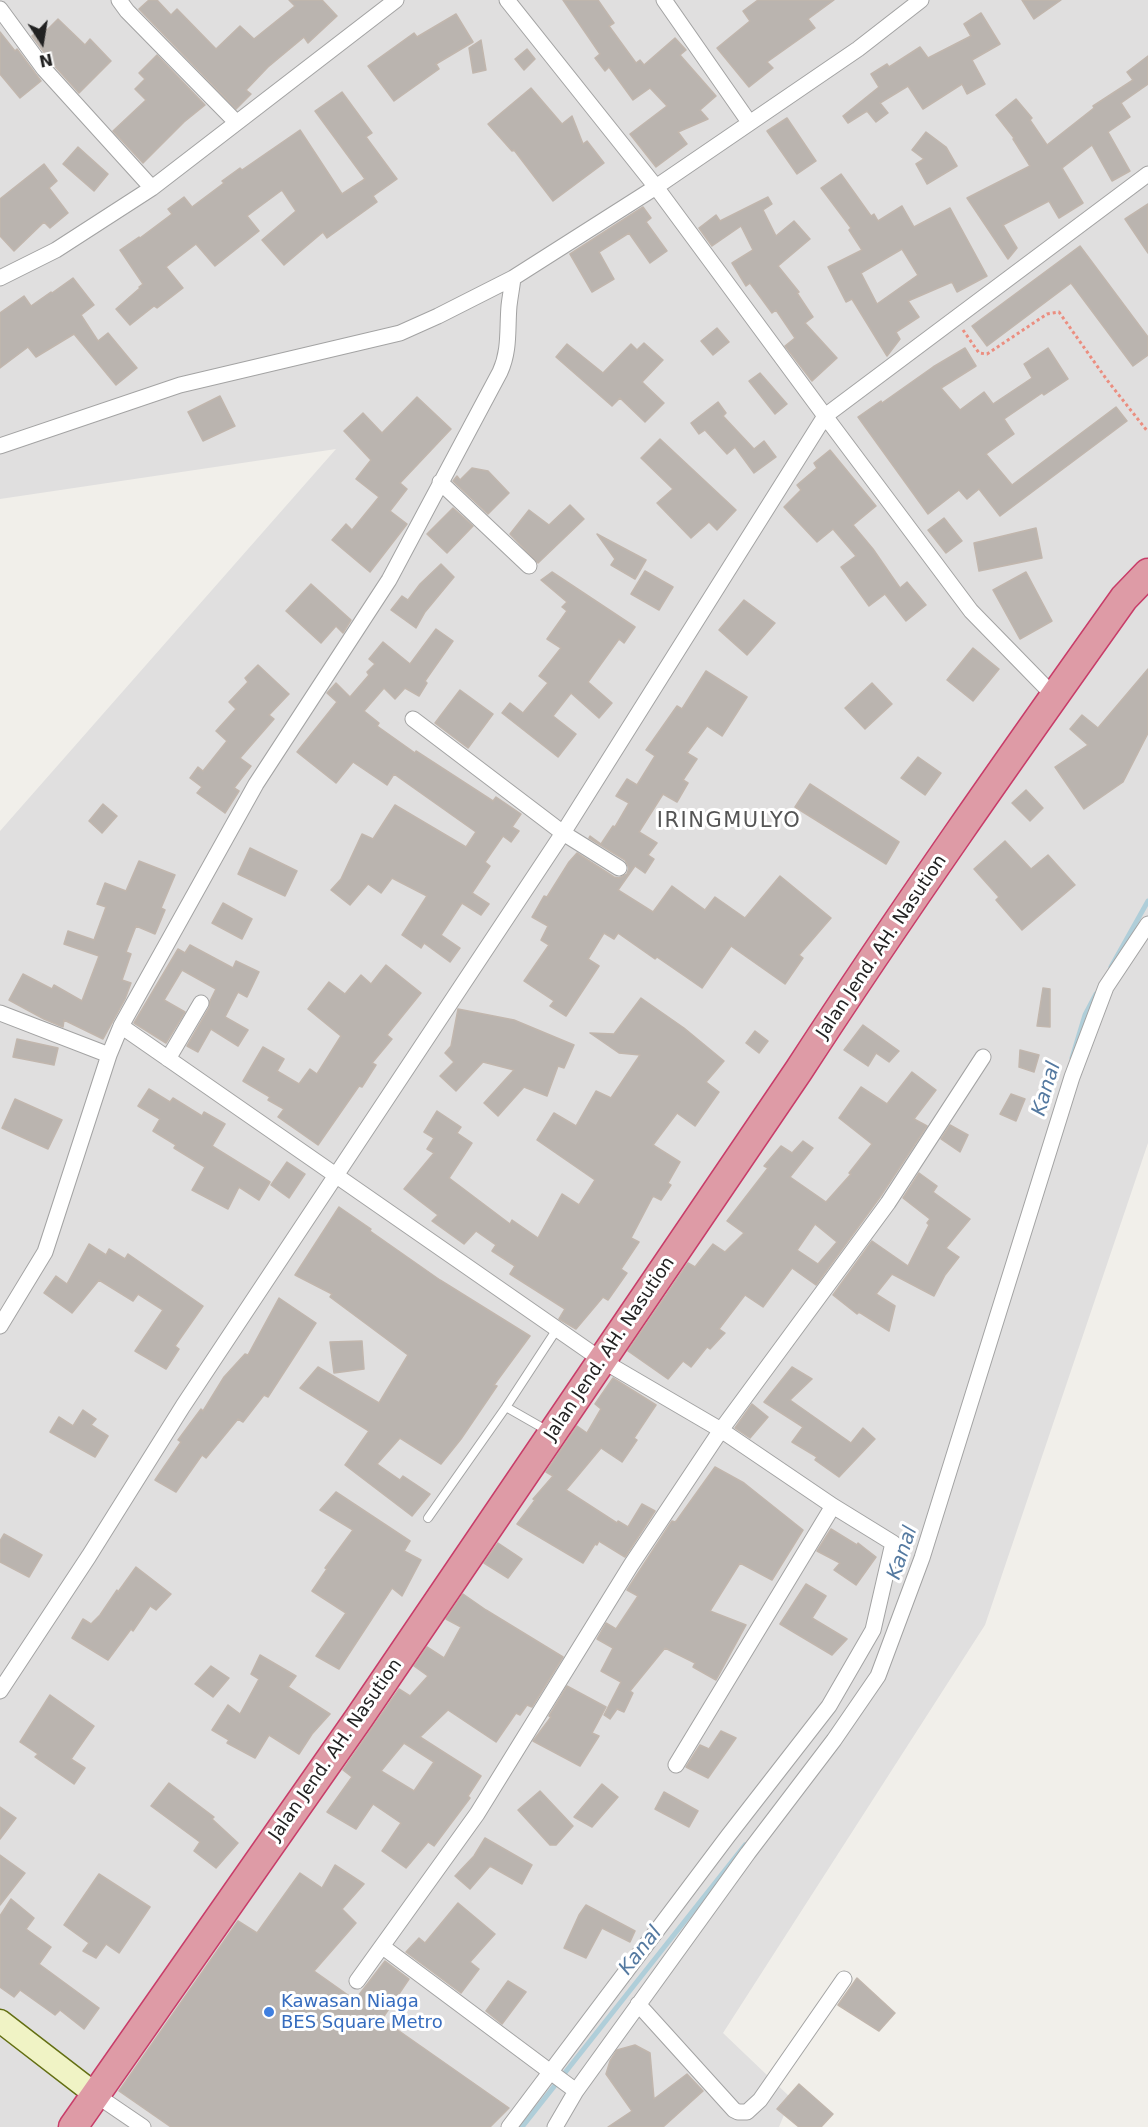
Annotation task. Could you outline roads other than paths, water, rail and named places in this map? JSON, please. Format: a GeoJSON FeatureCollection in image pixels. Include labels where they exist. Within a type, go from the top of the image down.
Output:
{"type":"FeatureCollection","features":[{"type":"Feature","properties":{"kind":"highway","name":"Jalan Jend. AH. Nasution"},"geometry":{"type":"LineString","coordinates":[[74,2127],[359,1718],[603,1361],[859,977],[1124,598],[1148,573]]}},
{"type":"Feature","properties":{"kind":"street"},"geometry":{"type":"LineString","coordinates":[[119,0],[127,11],[236,122]]}},
{"type":"Feature","properties":{"kind":"street"},"geometry":{"type":"LineString","coordinates":[[0,278],[56,250],[152,188],[396,0]]}},
{"type":"Feature","properties":{"kind":"street"},"geometry":{"type":"LineString","coordinates":[[507,0],[656,187],[971,611],[1054,696]]}},
{"type":"Feature","properties":{"kind":"street"},"geometry":{"type":"LineString","coordinates":[[664,0],[750,122]]}},
{"type":"Feature","properties":{"kind":"street"},"geometry":{"type":"LineString","coordinates":[[0,446],[180,385],[400,333],[513,278],[656,187],[858,49],[921,0]]}},
{"type":"Feature","properties":{"kind":"street"},"geometry":{"type":"LineString","coordinates":[[0,9],[45,69],[152,188]]}},
{"type":"Feature","properties":{"kind":"street"},"geometry":{"type":"LineString","coordinates":[[0,1691],[89,1556],[183,1406],[563,833],[825,416],[1148,174]]}},
{"type":"Feature","properties":{"kind":"street"},"geometry":{"type":"LineString","coordinates":[[0,1326],[45,1252],[109,1055],[121,1026],[256,784],[389,580],[506,360],[513,278]]}},
{"type":"Feature","properties":{"kind":"street"},"geometry":{"type":"LineString","coordinates":[[440,482],[529,566]]}},
{"type":"Feature","properties":{"kind":"street"},"geometry":{"type":"LineString","coordinates":[[413,719],[563,833],[619,868]]}},
{"type":"Feature","properties":{"kind":"street"},"geometry":{"type":"LineString","coordinates":[[509,2127],[563,2081],[638,2004],[834,1740],[878,1676],[922,1558],[1072,1077],[1106,987],[1148,924]]}},
{"type":"Feature","properties":{"kind":"street"},"geometry":{"type":"LineString","coordinates":[[168,1059],[201,1003]]}},
{"type":"Feature","properties":{"kind":"street"},"geometry":{"type":"LineString","coordinates":[[0,1013],[109,1055]]}},
{"type":"Feature","properties":{"kind":"street"},"geometry":{"type":"LineString","coordinates":[[121,1026],[603,1361],[721,1430],[833,1506],[893,1543],[873,1630],[829,1707],[721,1845],[563,2081],[555,2127]]}},
{"type":"Feature","properties":{"kind":"street"},"geometry":{"type":"LineString","coordinates":[[357,1981],[477,1814],[631,1565],[721,1430],[888,1203],[983,1057]]}},
{"type":"Feature","properties":{"kind":"street"},"geometry":{"type":"LineString","coordinates":[[676,1766],[833,1506]]}},
{"type":"Feature","properties":{"kind":"street"},"geometry":{"type":"LineString","coordinates":[[382,1947],[563,2081]]}},
{"type":"Feature","properties":{"kind":"street"},"geometry":{"type":"LineString","coordinates":[[638,2004],[734,2110],[747,2112],[760,2100],[844,1979]]}},
{"type":"Feature","properties":{"kind":"street"},"geometry":{"type":"LineString","coordinates":[[0,2021],[96,2095],[143,2127]]}},
{"type":"Feature","properties":{"kind":"lane"},"geometry":{"type":"LineString","coordinates":[[428,1518],[506,1407],[557,1329]]}},
{"type":"Feature","properties":{"kind":"lane"},"geometry":{"type":"LineString","coordinates":[[506,1407],[552,1433]]}},
{"type":"Feature","properties":{"kind":"waterway","name":"Kanal"},"geometry":{"type":"LineString","coordinates":[[1111,967],[1148,901]]}},
{"type":"Feature","properties":{"kind":"waterway","name":"Kanal"},"geometry":{"type":"LineString","coordinates":[[1072,1058],[1085,1015],[1096,994]]}},
{"type":"Feature","properties":{"kind":"waterway","name":"Kanal"},"geometry":{"type":"LineString","coordinates":[[522,2127],[745,1845]]}},
{"type":"Feature","properties":{"kind":"place","name":"Kawasan Niaga BES Square Metro"},"geometry":{"type":"Point","coordinates":[269,2012]}},
{"type":"Feature","properties":{"kind":"district","name":"IRINGMULYO"},"geometry":{"type":"Point","coordinates":[729,822]}}]}
